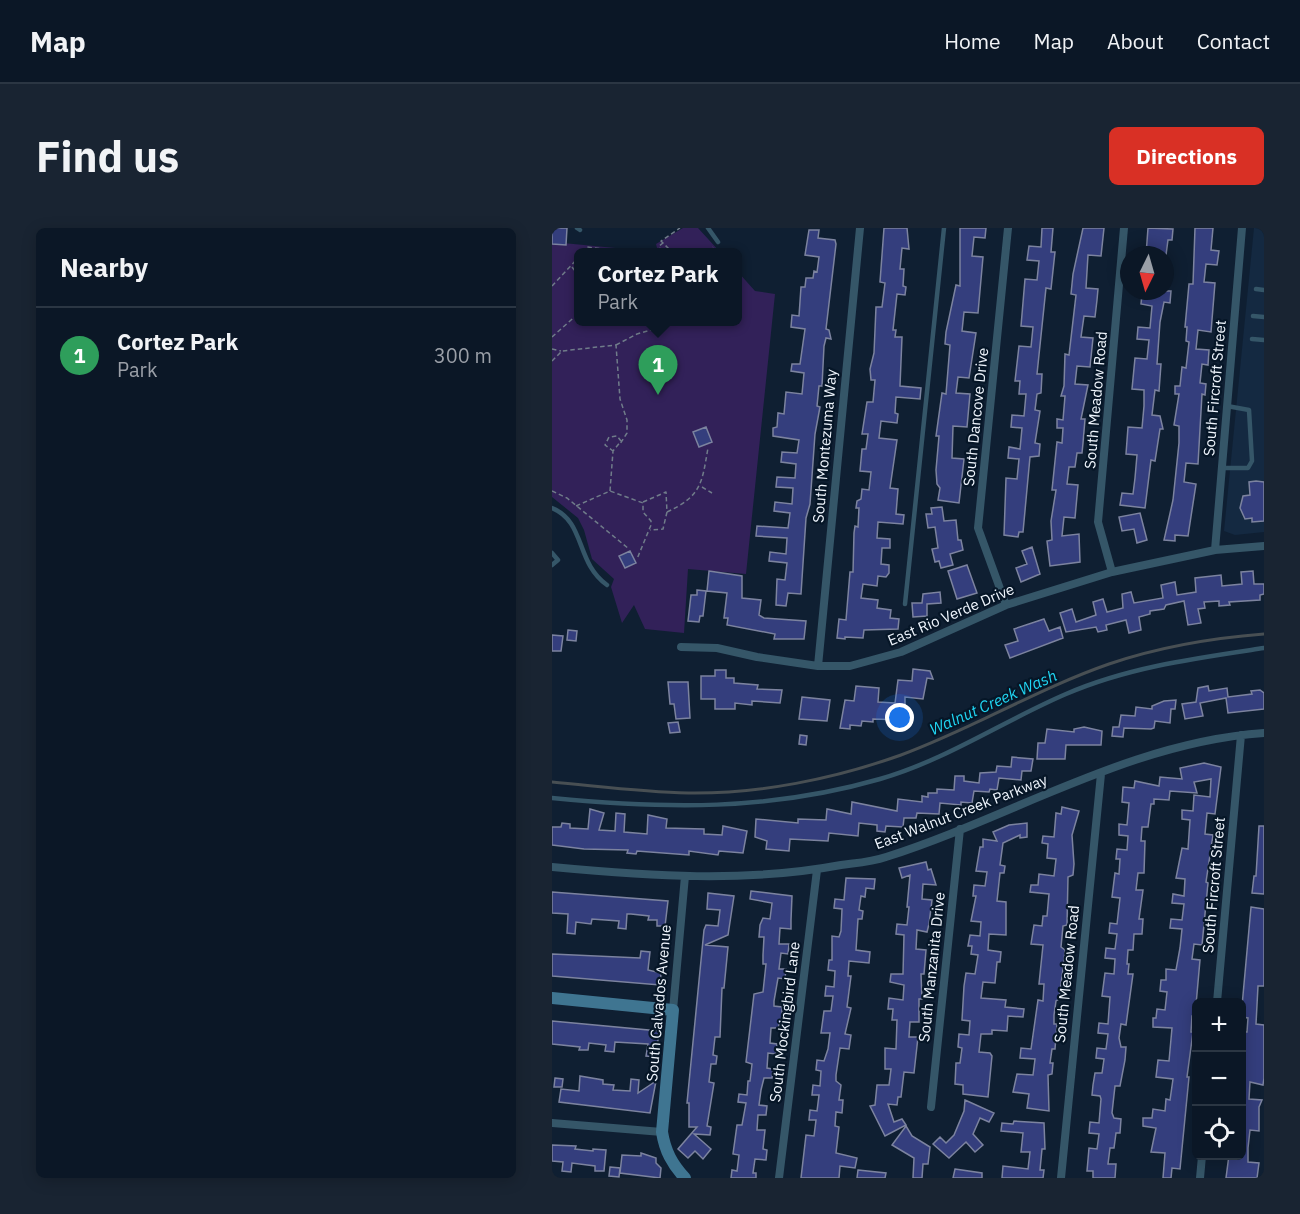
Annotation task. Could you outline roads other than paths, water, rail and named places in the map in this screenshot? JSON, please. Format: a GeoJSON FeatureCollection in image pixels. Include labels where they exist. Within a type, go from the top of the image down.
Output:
{"type":"FeatureCollection","features":[{"type":"Feature","properties":{"kind":"street","name":"South Montezuma Way"},"geometry":{"type":"LineString","coordinates":[[818,666],[860,228]]}},
{"type":"Feature","properties":{"kind":"street","name":"South Dancove Drive"},"geometry":{"type":"LineString","coordinates":[[1006,605],[978,528],[1008,228]]}},
{"type":"Feature","properties":{"kind":"street","name":"South Meadow Road"},"geometry":{"type":"LineString","coordinates":[[1112,572],[1098,522],[1124,228]]}},
{"type":"Feature","properties":{"kind":"street","name":"South Fircroft Street"},"geometry":{"type":"LineString","coordinates":[[1215,550],[1242,228]]}},
{"type":"Feature","properties":{"kind":"street","name":"East Rio Verde Drive"},"geometry":{"type":"LineString","coordinates":[[681,647],[717,648],[818,666],[850,666],[876,661],[1006,605],[1112,572],[1215,550],[1264,546]]}},
{"type":"Feature","properties":{"kind":"street","name":"East Walnut Creek Parkway"},"geometry":{"type":"LineString","coordinates":[[552,867],[655,876],[753,876],[817,870],[884,858],[1166,750],[1240,735],[1264,733]]}},
{"type":"Feature","properties":{"kind":"street","name":"South Fircroft Street"},"geometry":{"type":"LineString","coordinates":[[1217,998],[1240,735]]}},
{"type":"Feature","properties":{"kind":"street","name":"South Meadow Road"},"geometry":{"type":"LineString","coordinates":[[1060,1178],[1101,774]]}},
{"type":"Feature","properties":{"kind":"street","name":"South Manzanita Drive"},"geometry":{"type":"LineString","coordinates":[[932,1107],[960,829]]}},
{"type":"Feature","properties":{"kind":"street","name":"South Mockingbird Lane"},"geometry":{"type":"LineString","coordinates":[[779,1178],[817,870]]}},
{"type":"Feature","properties":{"kind":"street","name":"South Calvados Avenue"},"geometry":{"type":"LineString","coordinates":[[662,1132],[686,876]]}},
{"type":"Feature","properties":{"kind":"street"},"geometry":{"type":"LineString","coordinates":[[552,998],[673,1010]]}},
{"type":"Feature","properties":{"kind":"street"},"geometry":{"type":"LineString","coordinates":[[552,1123],[662,1132],[665,1148],[675,1167],[685,1178]]}},
{"type":"Feature","properties":{"kind":"street"},"geometry":{"type":"LineString","coordinates":[[1200,1178],[1202,1160]]}},
{"type":"Feature","properties":{"kind":"lane"},"geometry":{"type":"LineString","coordinates":[[708,228],[716,244]]}},
{"type":"Feature","properties":{"kind":"lane"},"geometry":{"type":"LineString","coordinates":[[905,604],[944,228]]}},
{"type":"Feature","properties":{"kind":"lane"},"geometry":{"type":"LineString","coordinates":[[1256,289],[1264,290]]}},
{"type":"Feature","properties":{"kind":"lane"},"geometry":{"type":"LineString","coordinates":[[1253,316],[1264,317]]}},
{"type":"Feature","properties":{"kind":"lane"},"geometry":{"type":"LineString","coordinates":[[1252,339],[1264,340]]}},
{"type":"Feature","properties":{"kind":"lane"},"geometry":{"type":"LineString","coordinates":[[1222,468],[1248,468],[1252,461],[1249,410],[1227,406]]}},
{"type":"Feature","properties":{"kind":"lane"},"geometry":{"type":"LineString","coordinates":[[552,508],[566,517],[572,525],[588,566],[607,585]]}},
{"type":"Feature","properties":{"kind":"lane"},"geometry":{"type":"LineString","coordinates":[[552,553],[558,560],[552,565]]}},
{"type":"Feature","properties":{"kind":"lane"},"geometry":{"type":"LineString","coordinates":[[552,798],[662,807],[703,807],[758,804],[815,795],[881,779],[929,762],[1066,694],[1127,673],[1197,657],[1264,648]]}},
{"type":"Feature","properties":{"kind":"waterway","name":"Walnut Creek Wash"},"geometry":{"type":"LineString","coordinates":[[552,782],[654,791],[715,793],[769,788],[823,778],[876,764],[927,745],[1056,685],[1109,664],[1186,644],[1264,634]]}},
{"type":"Feature","properties":{"kind":"place","name":"Cortez Park"},"geometry":{"type":"Point","coordinates":[658,395]}}]}
